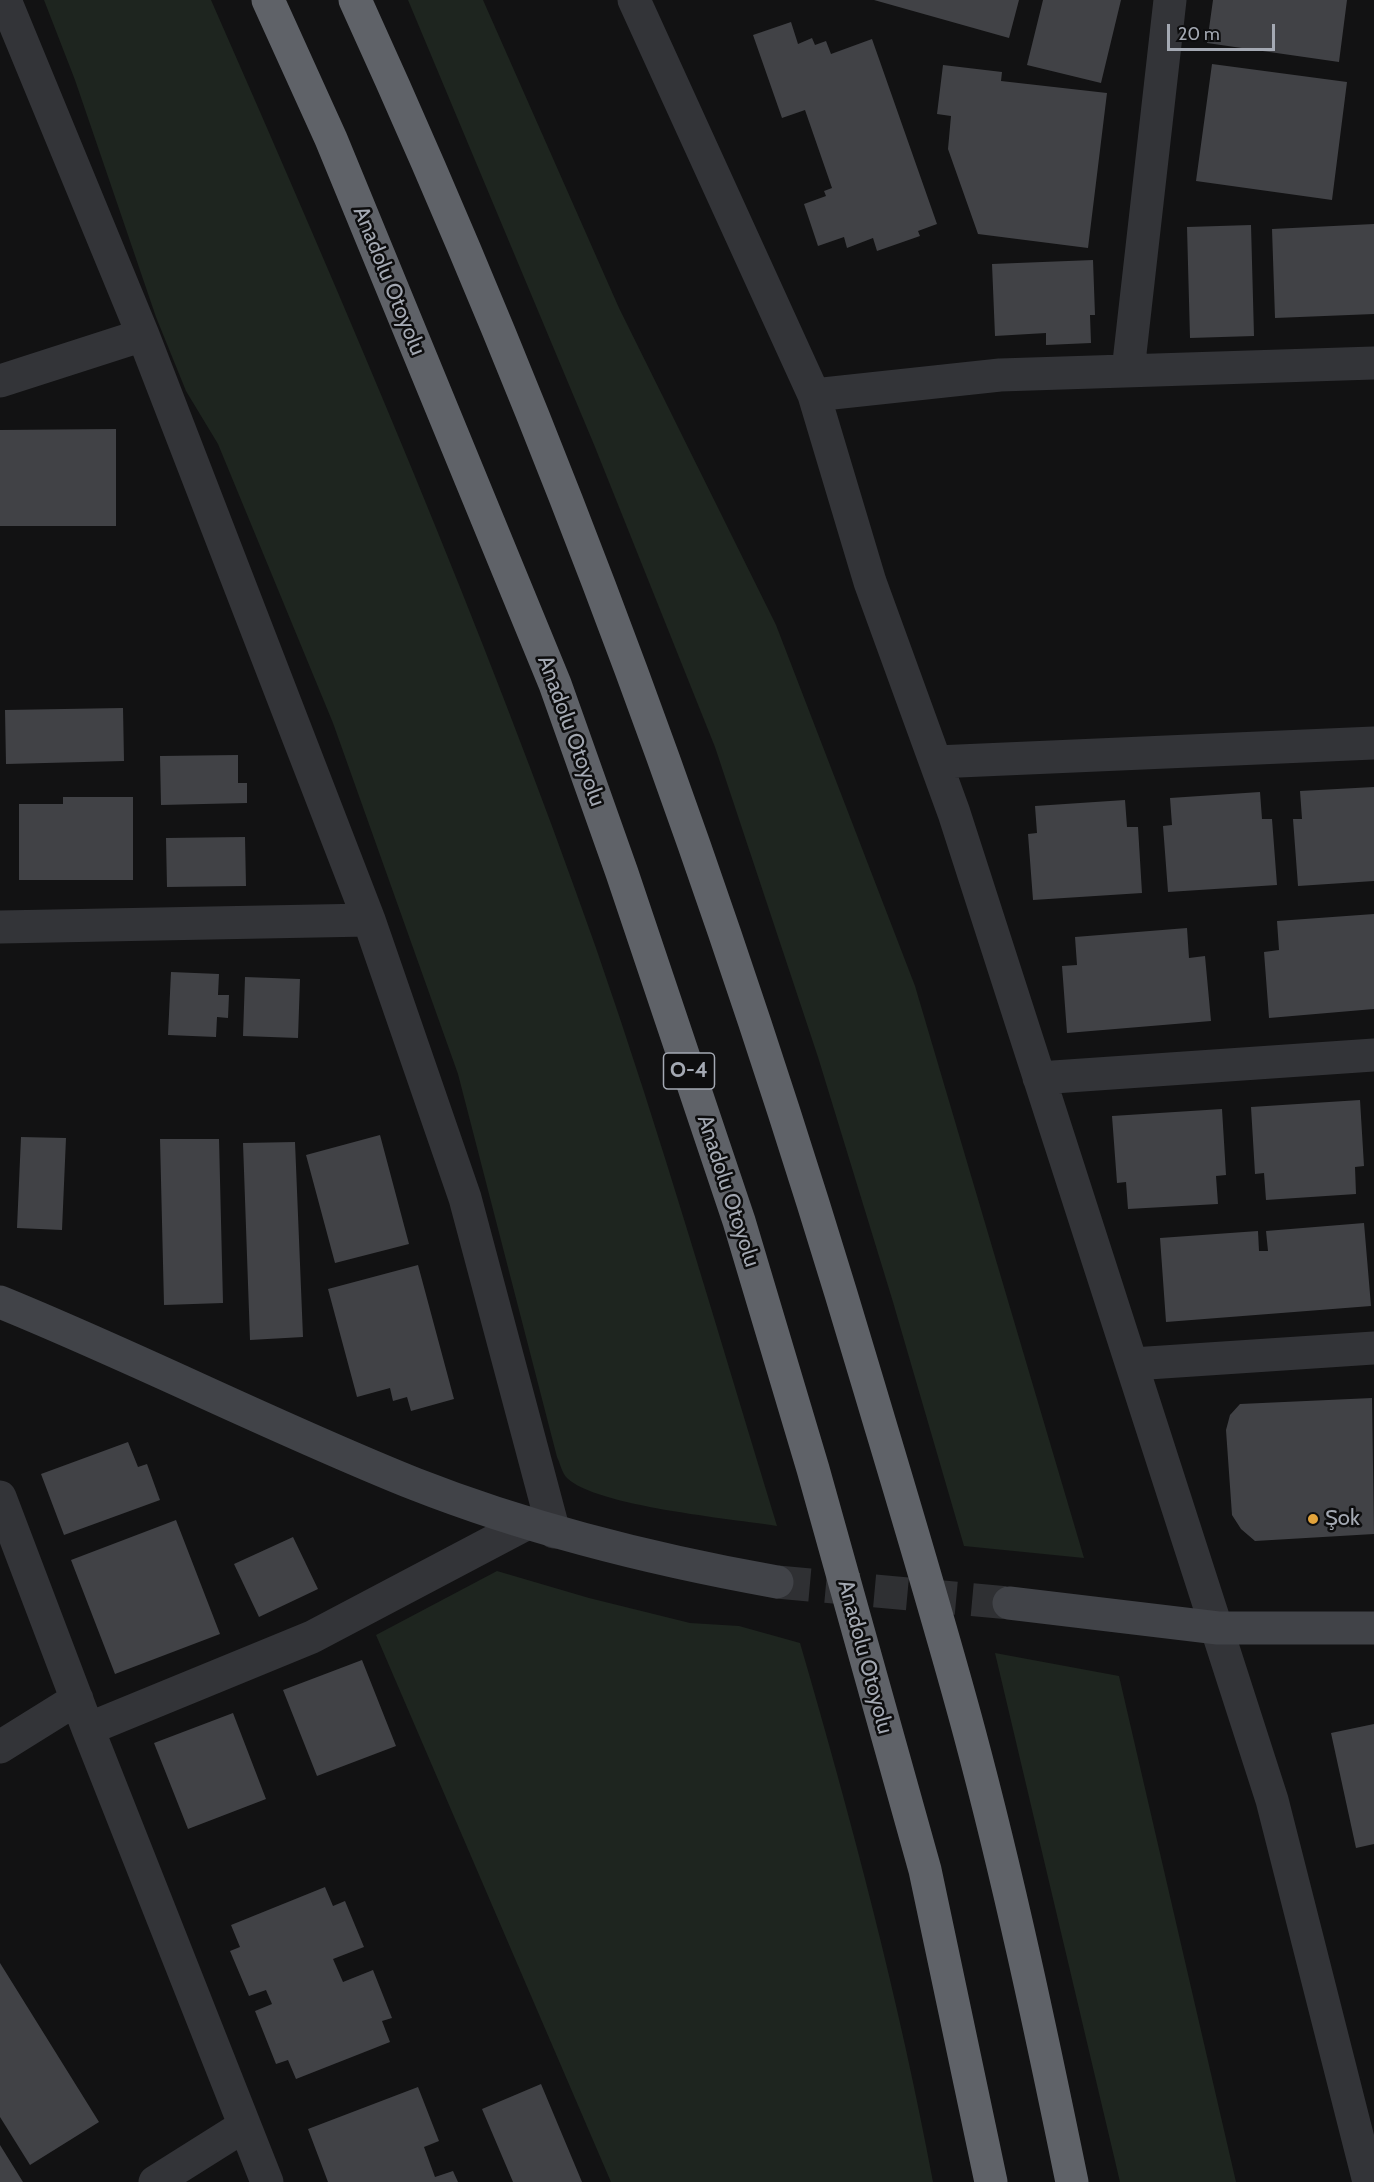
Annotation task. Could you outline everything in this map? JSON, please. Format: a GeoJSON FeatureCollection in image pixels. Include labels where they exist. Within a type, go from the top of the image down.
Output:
{"type":"FeatureCollection","features":[{"type":"Feature","properties":{"kind":"highway","name":"Anadolu Otoyolu"},"geometry":{"type":"LineString","coordinates":[[268,0],[331,139],[555,684],[622,873],[732,1199],[813,1469],[924,1870],[991,2182]]}},
{"type":"Feature","properties":{"kind":"highway"},"geometry":{"type":"LineString","coordinates":[[355,0],[433,171],[636,676],[808,1183],[969,1733],[1030,1974],[1072,2182]]}},
{"type":"Feature","properties":{"kind":"street"},"geometry":{"type":"LineString","coordinates":[[5,0],[10,39],[142,335],[369,921],[465,1198],[541,1528]]}},
{"type":"Feature","properties":{"kind":"street"},"geometry":{"type":"LineString","coordinates":[[634,0],[814,395],[870,582],[936,762],[1133,1364],[1272,1800],[1369,2182]]}},
{"type":"Feature","properties":{"kind":"street"},"geometry":{"type":"LineString","coordinates":[[1128,371],[1170,0]]}},
{"type":"Feature","properties":{"kind":"street"},"geometry":{"type":"LineString","coordinates":[[0,381],[142,335]]}},
{"type":"Feature","properties":{"kind":"street"},"geometry":{"type":"LineString","coordinates":[[814,395],[1000,375],[1374,363]]}},
{"type":"Feature","properties":{"kind":"street"},"geometry":{"type":"LineString","coordinates":[[936,762],[1374,743]]}},
{"type":"Feature","properties":{"kind":"street"},"geometry":{"type":"LineString","coordinates":[[0,927],[369,921]]}},
{"type":"Feature","properties":{"kind":"street"},"geometry":{"type":"LineString","coordinates":[[1039,1078],[1374,1055]]}},
{"type":"Feature","properties":{"kind":"street"},"geometry":{"type":"LineString","coordinates":[[1,1306],[416,1484],[541,1528],[704,1569],[777,1582]]}},
{"type":"Feature","properties":{"kind":"street"},"geometry":{"type":"LineString","coordinates":[[1133,1364],[1374,1348]]}},
{"type":"Feature","properties":{"kind":"street"},"geometry":{"type":"LineString","coordinates":[[0,1497],[76,1699],[267,2182]]}},
{"type":"Feature","properties":{"kind":"street"},"geometry":{"type":"LineString","coordinates":[[88,1729],[312,1637],[541,1528]]}},
{"type":"Feature","properties":{"kind":"street"},"geometry":{"type":"LineString","coordinates":[[1009,1603],[1218,1628],[1374,1628]]}},
{"type":"Feature","properties":{"kind":"street"},"geometry":{"type":"LineString","coordinates":[[0,1747],[76,1699]]}},
{"type":"Feature","properties":{"kind":"street"},"geometry":{"type":"LineString","coordinates":[[155,2182],[244,2126]]}},
{"type":"Feature","properties":{"kind":"shaded area"},"geometry":{"type":"Polygon","coordinates":[[[44,0],[211,0],[412,470],[461,589],[553,828],[644,1091],[777,1526],[634,1504],[582,1488],[567,1478],[562,1471],[458,1074],[333,723],[218,444],[186,391],[156,317],[75,80],[44,0]]]}},
{"type":"Feature","properties":{"kind":"shaded area"},"geometry":{"type":"Polygon","coordinates":[[[408,0],[483,0],[619,308],[776,625],[915,986],[1084,1558],[964,1546],[818,1057],[715,747],[595,447],[408,0]]]}},
{"type":"Feature","properties":{"kind":"shaded area"},"geometry":{"type":"Polygon","coordinates":[[[497,1571],[589,1598],[690,1623],[739,1626],[800,1643],[838,1777],[890,1978],[933,2182],[611,2182],[376,1635],[497,1571]]]}},
{"type":"Feature","properties":{"kind":"shaded area"},"geometry":{"type":"Polygon","coordinates":[[[995,1653],[1119,1676],[1236,2182],[1120,2182],[995,1653]]]}},
{"type":"Feature","properties":{"kind":"building"},"geometry":{"type":"Polygon","coordinates":[[[874,0],[1019,0],[1009,38],[874,0]]]}},
{"type":"Feature","properties":{"kind":"building"},"geometry":{"type":"Polygon","coordinates":[[[1043,0],[1121,0],[1101,83],[1027,65],[1043,0]]]}},
{"type":"Feature","properties":{"kind":"building"},"geometry":{"type":"Polygon","coordinates":[[[1213,0],[1347,0],[1339,62],[1207,43],[1213,0]]]}},
{"type":"Feature","properties":{"kind":"building"},"geometry":{"type":"Polygon","coordinates":[[[791,22],[798,44],[812,38],[815,45],[826,41],[831,54],[872,39],[937,224],[918,231],[920,236],[877,251],[873,238],[847,248],[844,237],[818,246],[804,204],[826,196],[824,191],[832,188],[805,110],[782,118],[753,35],[791,22]]]}},
{"type":"Feature","properties":{"kind":"building"},"geometry":{"type":"Polygon","coordinates":[[[1212,64],[1347,82],[1332,200],[1196,181],[1212,64]]]}},
{"type":"Feature","properties":{"kind":"building"},"geometry":{"type":"Polygon","coordinates":[[[943,65],[1002,72],[1001,81],[1107,93],[1088,248],[978,234],[948,149],[951,116],[937,114],[943,65]]]}},
{"type":"Feature","properties":{"kind":"building"},"geometry":{"type":"Polygon","coordinates":[[[1374,224],[1374,314],[1275,318],[1272,229],[1374,224]]]}},
{"type":"Feature","properties":{"kind":"building"},"geometry":{"type":"Polygon","coordinates":[[[1251,225],[1254,336],[1190,338],[1187,227],[1251,225]]]}},
{"type":"Feature","properties":{"kind":"building"},"geometry":{"type":"Polygon","coordinates":[[[1093,260],[1095,315],[1090,315],[1091,343],[1046,345],[1046,333],[995,336],[992,264],[1093,260]]]}},
{"type":"Feature","properties":{"kind":"building"},"geometry":{"type":"Polygon","coordinates":[[[116,429],[116,526],[0,526],[0,430],[116,429]]]}},
{"type":"Feature","properties":{"kind":"building"},"geometry":{"type":"Polygon","coordinates":[[[123,708],[124,761],[6,764],[5,710],[123,708]]]}},
{"type":"Feature","properties":{"kind":"building"},"geometry":{"type":"Polygon","coordinates":[[[238,755],[238,783],[247,783],[247,803],[161,805],[160,756],[238,755]]]}},
{"type":"Feature","properties":{"kind":"building"},"geometry":{"type":"Polygon","coordinates":[[[1374,787],[1374,881],[1298,886],[1293,819],[1302,819],[1300,791],[1374,787]]]}},
{"type":"Feature","properties":{"kind":"building"},"geometry":{"type":"Polygon","coordinates":[[[1260,792],[1262,819],[1272,819],[1277,885],[1168,892],[1163,826],[1172,825],[1170,798],[1260,792]]]}},
{"type":"Feature","properties":{"kind":"building"},"geometry":{"type":"Polygon","coordinates":[[[63,797],[133,797],[133,880],[19,880],[19,804],[63,804],[63,797]]]}},
{"type":"Feature","properties":{"kind":"building"},"geometry":{"type":"Polygon","coordinates":[[[1125,800],[1127,827],[1138,827],[1142,893],[1033,900],[1028,834],[1037,833],[1035,806],[1125,800]]]}},
{"type":"Feature","properties":{"kind":"building"},"geometry":{"type":"Polygon","coordinates":[[[245,837],[246,886],[167,887],[166,838],[245,837]]]}},
{"type":"Feature","properties":{"kind":"building"},"geometry":{"type":"Polygon","coordinates":[[[1374,914],[1374,1009],[1269,1018],[1264,952],[1279,950],[1277,921],[1374,914]]]}},
{"type":"Feature","properties":{"kind":"building"},"geometry":{"type":"Polygon","coordinates":[[[1187,928],[1189,958],[1205,956],[1211,1021],[1067,1033],[1062,966],[1077,965],[1075,937],[1187,928]]]}},
{"type":"Feature","properties":{"kind":"building"},"geometry":{"type":"Polygon","coordinates":[[[171,972],[219,974],[218,995],[229,995],[228,1018],[217,1017],[216,1037],[168,1035],[171,972]]]}},
{"type":"Feature","properties":{"kind":"building"},"geometry":{"type":"Polygon","coordinates":[[[245,977],[300,979],[298,1038],[243,1036],[245,977]]]}},
{"type":"Feature","properties":{"kind":"building"},"geometry":{"type":"Polygon","coordinates":[[[1360,1100],[1364,1166],[1355,1167],[1356,1194],[1266,1200],[1264,1173],[1255,1174],[1251,1107],[1360,1100]]]}},
{"type":"Feature","properties":{"kind":"building"},"geometry":{"type":"Polygon","coordinates":[[[1222,1109],[1226,1175],[1216,1176],[1218,1204],[1128,1209],[1126,1182],[1117,1183],[1112,1116],[1222,1109]]]}},
{"type":"Feature","properties":{"kind":"building"},"geometry":{"type":"Polygon","coordinates":[[[380,1135],[409,1244],[335,1263],[306,1155],[380,1135]]]}},
{"type":"Feature","properties":{"kind":"building"},"geometry":{"type":"Polygon","coordinates":[[[21,1137],[66,1138],[62,1230],[17,1228],[21,1137]]]}},
{"type":"Feature","properties":{"kind":"building"},"geometry":{"type":"Polygon","coordinates":[[[160,1139],[219,1139],[223,1303],[164,1305],[160,1139]]]}},
{"type":"Feature","properties":{"kind":"building"},"geometry":{"type":"Polygon","coordinates":[[[295,1142],[303,1337],[250,1340],[243,1143],[295,1142]]]}},
{"type":"Feature","properties":{"kind":"building"},"geometry":{"type":"Polygon","coordinates":[[[1364,1223],[1371,1306],[1166,1322],[1160,1238],[1258,1231],[1259,1251],[1268,1251],[1266,1231],[1364,1223]]]}},
{"type":"Feature","properties":{"kind":"building"},"geometry":{"type":"Polygon","coordinates":[[[418,1265],[454,1399],[411,1411],[407,1397],[393,1401],[390,1388],[357,1397],[328,1289],[418,1265]]]}},
{"type":"Feature","properties":{"kind":"building"},"geometry":{"type":"Polygon","coordinates":[[[1372,1398],[1374,1534],[1255,1541],[1241,1529],[1232,1515],[1226,1430],[1230,1415],[1240,1404],[1372,1398]]]}},
{"type":"Feature","properties":{"kind":"building"},"geometry":{"type":"Polygon","coordinates":[[[128,1442],[138,1467],[147,1464],[160,1500],[64,1535],[41,1474],[128,1442]]]}},
{"type":"Feature","properties":{"kind":"building"},"geometry":{"type":"Polygon","coordinates":[[[176,1520],[220,1634],[115,1674],[71,1560],[176,1520]]]}},
{"type":"Feature","properties":{"kind":"building"},"geometry":{"type":"Polygon","coordinates":[[[293,1537],[318,1589],[259,1617],[234,1564],[293,1537]]]}},
{"type":"Feature","properties":{"kind":"building"},"geometry":{"type":"Polygon","coordinates":[[[362,1660],[396,1746],[317,1776],[283,1690],[362,1660]]]}},
{"type":"Feature","properties":{"kind":"building"},"geometry":{"type":"Polygon","coordinates":[[[233,1713],[266,1799],[188,1829],[154,1743],[233,1713]]]}},
{"type":"Feature","properties":{"kind":"building"},"geometry":{"type":"Polygon","coordinates":[[[1374,1724],[1374,1844],[1356,1848],[1331,1733],[1374,1724]]]}},
{"type":"Feature","properties":{"kind":"building"},"geometry":{"type":"Polygon","coordinates":[[[325,1887],[333,1906],[345,1901],[364,1947],[333,1959],[343,1982],[373,1970],[392,2018],[382,2021],[390,2042],[296,2079],[288,2060],[276,2064],[255,2011],[272,2004],[266,1990],[249,1996],[230,1951],[240,1947],[231,1925],[325,1887]]]}},
{"type":"Feature","properties":{"kind":"building"},"geometry":{"type":"Polygon","coordinates":[[[0,1963],[99,2122],[30,2165],[0,2117],[0,1963]]]}},
{"type":"Feature","properties":{"kind":"building"},"geometry":{"type":"Polygon","coordinates":[[[541,2084],[582,2182],[513,2182],[482,2109],[541,2084]]]}},
{"type":"Feature","properties":{"kind":"building"},"geometry":{"type":"Polygon","coordinates":[[[418,2087],[439,2141],[424,2147],[435,2177],[453,2171],[458,2182],[328,2182],[308,2129],[418,2087]]]}},
{"type":"Feature","properties":{"kind":"building"},"geometry":{"type":"Polygon","coordinates":[[[0,2145],[23,2182],[0,2182],[0,2145]]]}},
{"type":"Feature","properties":{"kind":"tunnel"},"geometry":{"type":"LineString","coordinates":[[777,1582],[1009,1603]]}},
{"type":"Feature","properties":{"kind":"place","name":"Şok"},"geometry":{"type":"Point","coordinates":[1313,1519]}}]}
